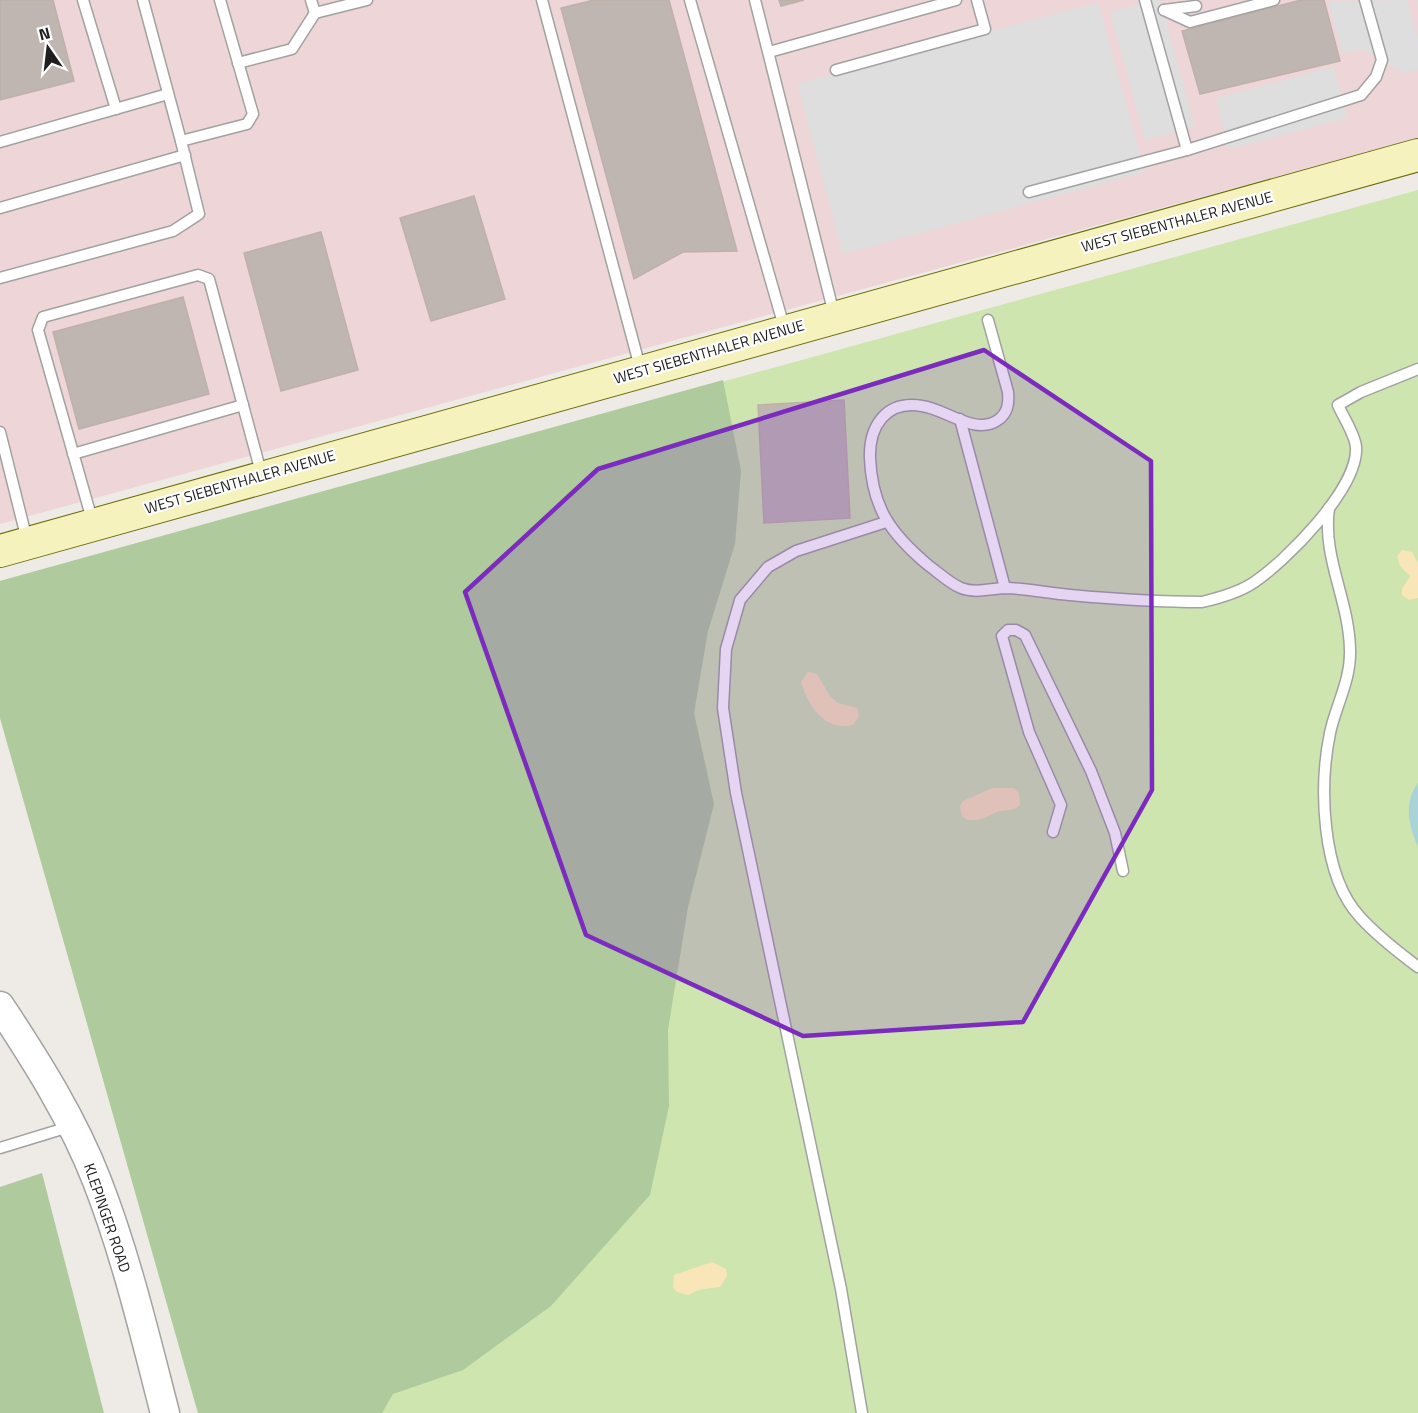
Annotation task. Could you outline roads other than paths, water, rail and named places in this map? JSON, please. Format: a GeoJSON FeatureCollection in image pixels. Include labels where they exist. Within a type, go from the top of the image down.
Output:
{"type":"FeatureCollection","features":[{"type":"Feature","properties":{"kind":"main road","name":"WEST SIEBENTHALER AVENUE"},"geometry":{"type":"LineString","coordinates":[[14,547],[640,370],[1418,155]]}},
{"type":"Feature","properties":{"kind":"street","name":"KLEPINGER ROAD"},"geometry":{"type":"LineString","coordinates":[[0,1006],[43,1071],[97,1181],[165,1413]]}},
{"type":"Feature","properties":{"kind":"lane"},"geometry":{"type":"LineString","coordinates":[[83,0],[116,110]]}},
{"type":"Feature","properties":{"kind":"lane"},"geometry":{"type":"LineString","coordinates":[[0,278],[173,231],[199,214],[143,0]]}},
{"type":"Feature","properties":{"kind":"lane"},"geometry":{"type":"LineString","coordinates":[[181,141],[247,124],[253,114],[220,0]]}},
{"type":"Feature","properties":{"kind":"lane"},"geometry":{"type":"LineString","coordinates":[[311,0],[315,13]]}},
{"type":"Feature","properties":{"kind":"lane"},"geometry":{"type":"LineString","coordinates":[[238,63],[292,49],[315,13],[367,0]]}},
{"type":"Feature","properties":{"kind":"lane"},"geometry":{"type":"LineString","coordinates":[[542,0],[640,370]]}},
{"type":"Feature","properties":{"kind":"lane"},"geometry":{"type":"LineString","coordinates":[[690,0],[785,330]]}},
{"type":"Feature","properties":{"kind":"lane"},"geometry":{"type":"LineString","coordinates":[[755,0],[834,317]]}},
{"type":"Feature","properties":{"kind":"lane"},"geometry":{"type":"LineString","coordinates":[[836,70],[985,28],[977,0]]}},
{"type":"Feature","properties":{"kind":"lane"},"geometry":{"type":"LineString","coordinates":[[1145,0],[1187,150]]}},
{"type":"Feature","properties":{"kind":"lane"},"geometry":{"type":"LineString","coordinates":[[1149,14],[1176,0]]}},
{"type":"Feature","properties":{"kind":"lane"},"geometry":{"type":"LineString","coordinates":[[1166,5],[1190,22],[1274,0]]}},
{"type":"Feature","properties":{"kind":"lane"},"geometry":{"type":"LineString","coordinates":[[1029,192],[1187,150],[1361,95],[1376,77],[1382,60],[1365,0]]}},
{"type":"Feature","properties":{"kind":"lane"},"geometry":{"type":"LineString","coordinates":[[769,52],[950,1]]}},
{"type":"Feature","properties":{"kind":"lane"},"geometry":{"type":"LineString","coordinates":[[1166,5],[1196,6]]}},
{"type":"Feature","properties":{"kind":"lane"},"geometry":{"type":"LineString","coordinates":[[0,142],[168,94]]}},
{"type":"Feature","properties":{"kind":"lane"},"geometry":{"type":"LineString","coordinates":[[0,208],[185,155]]}},
{"type":"Feature","properties":{"kind":"lane"},"geometry":{"type":"LineString","coordinates":[[93,523],[38,330],[44,317],[198,275],[209,279],[262,476]]}},
{"type":"Feature","properties":{"kind":"lane"},"geometry":{"type":"LineString","coordinates":[[988,320],[1009,404],[1003,416],[991,425],[974,425],[921,405],[891,411],[879,418],[870,442],[873,488],[886,522],[902,543],[947,581],[963,589],[1005,588],[1172,602],[1202,602],[1223,597],[1251,584],[1278,565],[1329,507],[1352,466],[1356,447],[1338,405],[1361,392],[1418,369]]}},
{"type":"Feature","properties":{"kind":"lane"},"geometry":{"type":"LineString","coordinates":[[73,454],[243,405]]}},
{"type":"Feature","properties":{"kind":"lane"},"geometry":{"type":"LineString","coordinates":[[960,419],[1005,588]]}},
{"type":"Feature","properties":{"kind":"lane"},"geometry":{"type":"LineString","coordinates":[[0,432],[14,547]]}},
{"type":"Feature","properties":{"kind":"lane"},"geometry":{"type":"LineString","coordinates":[[1329,507],[1326,532],[1347,622],[1350,669],[1336,710],[1324,776],[1328,841],[1345,893],[1358,915],[1391,947],[1418,967]]}},
{"type":"Feature","properties":{"kind":"lane"},"geometry":{"type":"LineString","coordinates":[[862,1413],[837,1266],[736,793],[723,708],[726,649],[740,600],[768,567],[796,551],[886,522]]}},
{"type":"Feature","properties":{"kind":"lane"},"geometry":{"type":"LineString","coordinates":[[1053,832],[1061,805],[1029,732],[1002,636],[1008,630],[1016,630],[1024,635],[1091,771],[1115,833],[1123,871]]}},
{"type":"Feature","properties":{"kind":"lane"},"geometry":{"type":"LineString","coordinates":[[0,1148],[72,1126]]}},
{"type":"Feature","properties":{"kind":"water"},"geometry":{"type":"Polygon","coordinates":[[[1418,783],[1418,847],[1410,823],[1409,807],[1410,798],[1418,783]]]}}]}
